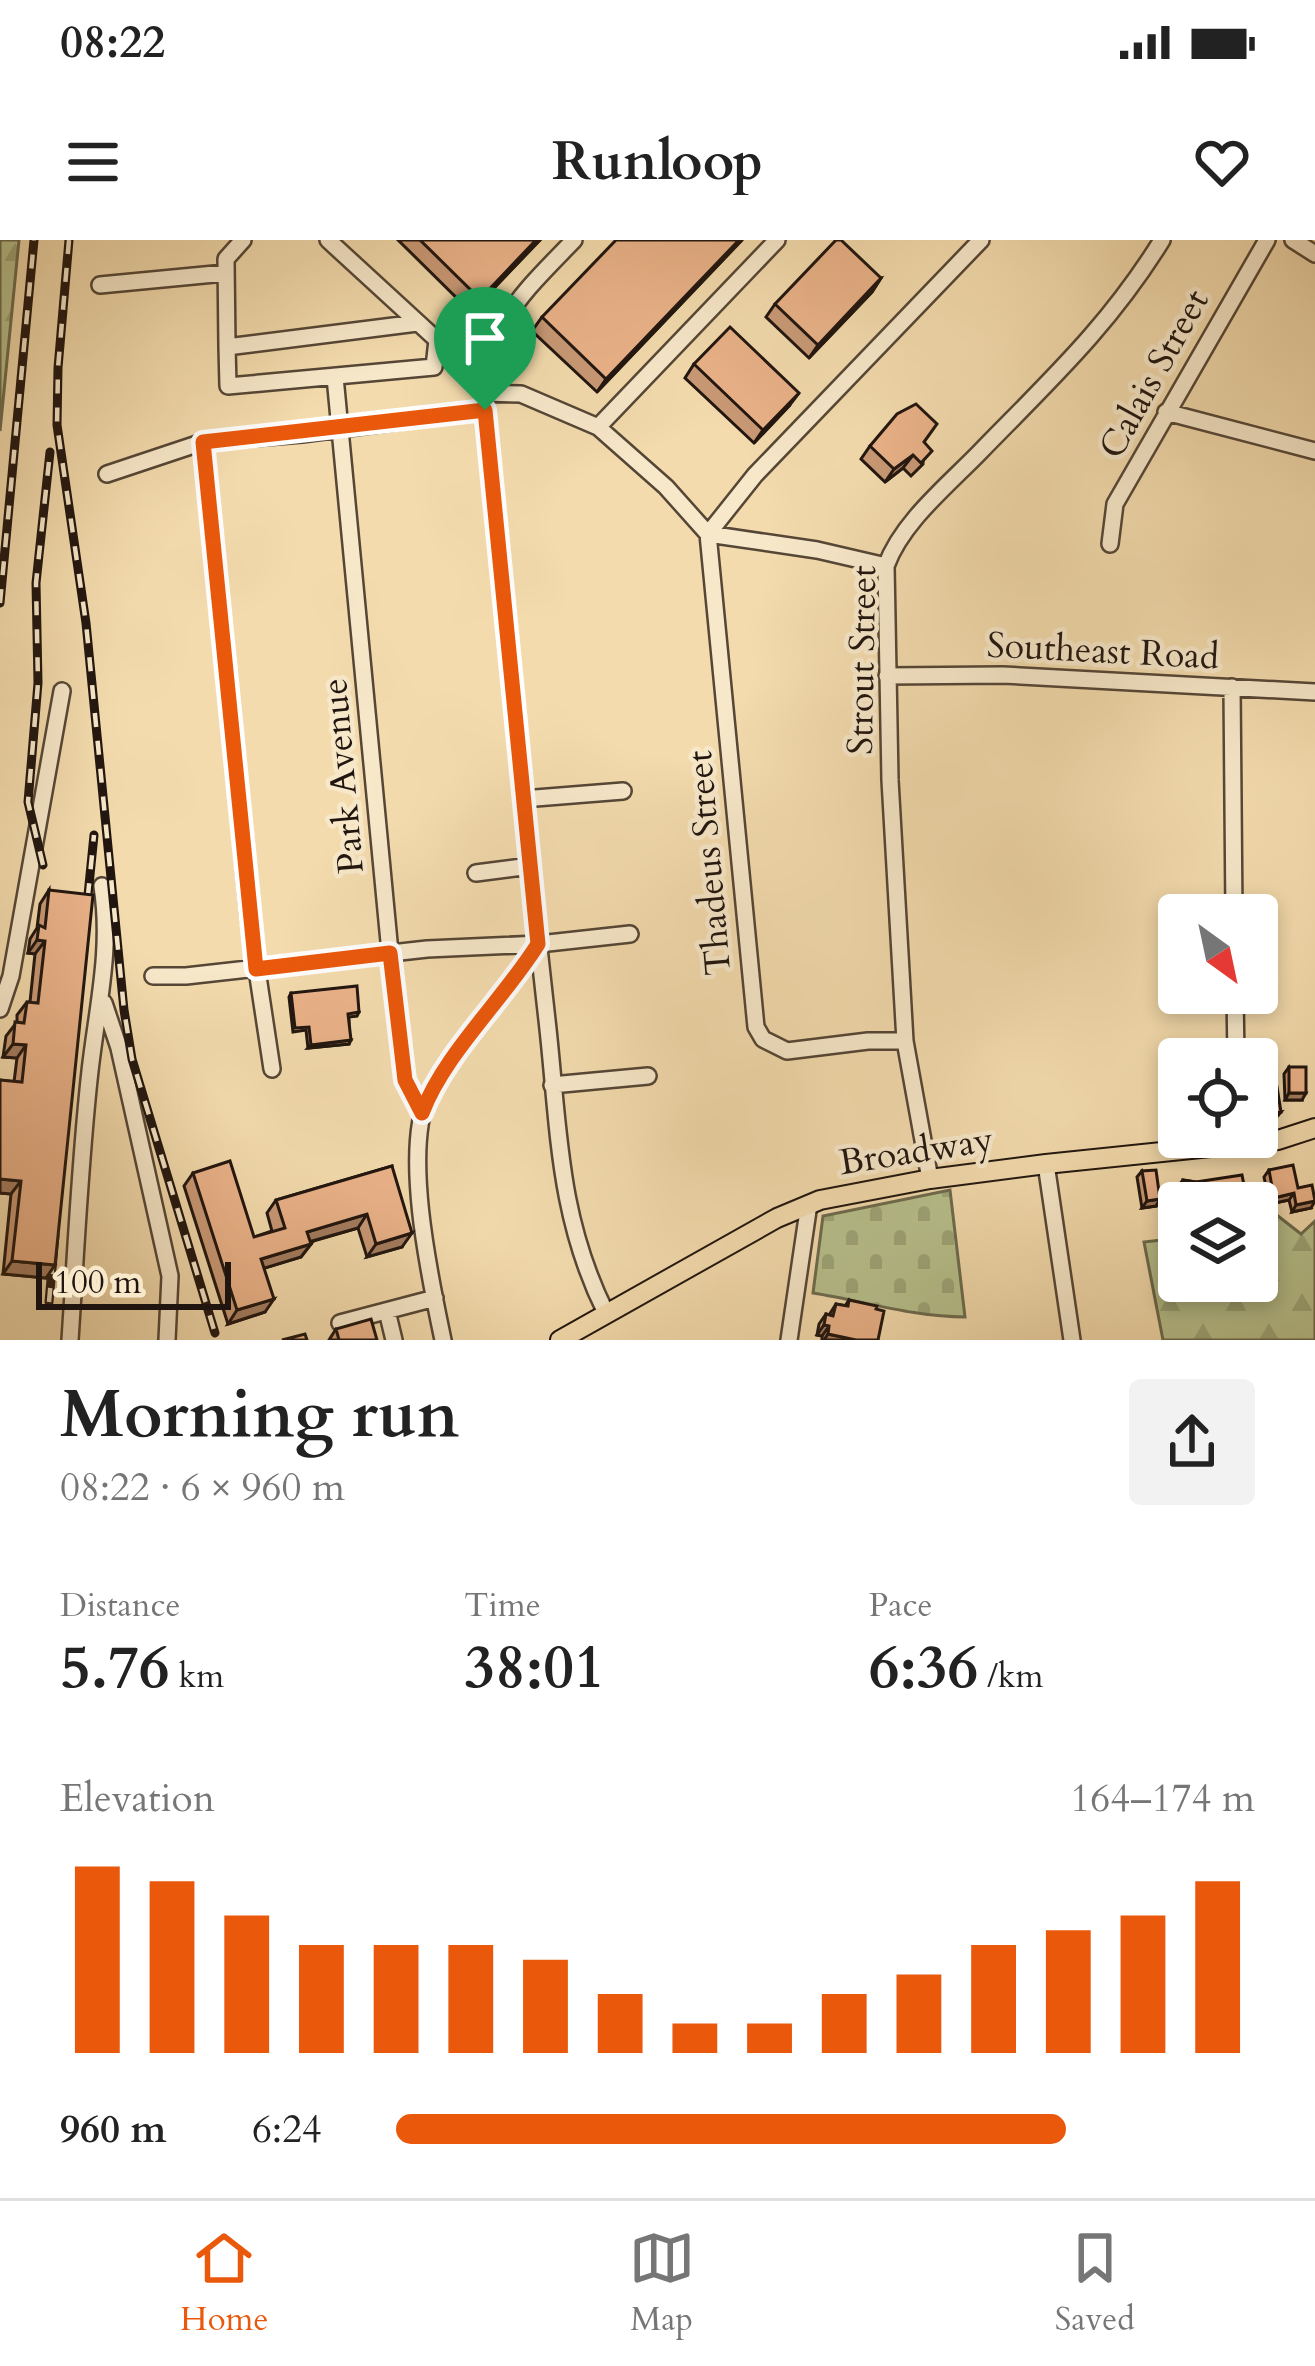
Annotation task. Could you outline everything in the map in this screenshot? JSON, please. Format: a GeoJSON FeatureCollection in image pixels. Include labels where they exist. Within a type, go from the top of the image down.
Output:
{"type":"FeatureCollection","features":[{"type":"Feature","properties":{"kind":"main road","name":"Broadway"},"geometry":{"type":"LineString","coordinates":[[1278,1140],[1315,1128]]}},
{"type":"Feature","properties":{"kind":"main road","name":"Broadway"},"geometry":{"type":"LineString","coordinates":[[560,1340],[809,1204],[930,1180],[1158,1151]]}},
{"type":"Feature","properties":{"kind":"street"},"geometry":{"type":"LineString","coordinates":[[243,240],[226,259],[229,386],[434,367],[437,340]]}},
{"type":"Feature","properties":{"kind":"street"},"geometry":{"type":"LineString","coordinates":[[328,240],[437,340],[490,353]]}},
{"type":"Feature","properties":{"kind":"street"},"geometry":{"type":"LineString","coordinates":[[574,240],[516,300],[498,329],[490,353],[485,402],[555,1128],[568,1214],[606,1313]]}},
{"type":"Feature","properties":{"kind":"street"},"geometry":{"type":"LineString","coordinates":[[598,427],[777,240]]}},
{"type":"Feature","properties":{"kind":"street"},"geometry":{"type":"LineString","coordinates":[[708,534],[755,475],[981,240]]}},
{"type":"Feature","properties":{"kind":"street","name":"Strout Street"},"geometry":{"type":"LineString","coordinates":[[930,1180],[905,1041],[886,566],[896,544],[925,510],[1109,319],[1162,240]]}},
{"type":"Feature","properties":{"kind":"street","name":"Calais Street"},"geometry":{"type":"LineString","coordinates":[[1110,544],[1115,504],[1267,240]]}},
{"type":"Feature","properties":{"kind":"street"},"geometry":{"type":"LineString","coordinates":[[1293,240],[1315,254]]}},
{"type":"Feature","properties":{"kind":"street"},"geometry":{"type":"LineString","coordinates":[[100,285],[225,273]]}},
{"type":"Feature","properties":{"kind":"street"},"geometry":{"type":"LineString","coordinates":[[226,347],[416,323]]}},
{"type":"Feature","properties":{"kind":"street","name":"Park Avenue"},"geometry":{"type":"LineString","coordinates":[[335,376],[390,953],[405,1080],[422,1113]]}},
{"type":"Feature","properties":{"kind":"street"},"geometry":{"type":"LineString","coordinates":[[107,474],[203,442],[338,429],[520,394],[598,427],[666,487],[708,534],[886,566]]}},
{"type":"Feature","properties":{"kind":"street"},"geometry":{"type":"LineString","coordinates":[[1166,412],[1315,451]]}},
{"type":"Feature","properties":{"kind":"street"},"geometry":{"type":"LineString","coordinates":[[203,442],[256,969],[272,1069]]}},
{"type":"Feature","properties":{"kind":"street","name":"Thadeus Street"},"geometry":{"type":"LineString","coordinates":[[708,534],[755,1028],[764,1040],[787,1051],[905,1041]]}},
{"type":"Feature","properties":{"kind":"street","name":"Southeast Road"},"geometry":{"type":"LineString","coordinates":[[887,676],[941,673],[1315,692]]}},
{"type":"Feature","properties":{"kind":"street"},"geometry":{"type":"LineString","coordinates":[[1232,687],[1234,894]]}},
{"type":"Feature","properties":{"kind":"street"},"geometry":{"type":"LineString","coordinates":[[0,1009],[11,976],[62,692]]}},
{"type":"Feature","properties":{"kind":"street"},"geometry":{"type":"LineString","coordinates":[[523,799],[623,791]]}},
{"type":"Feature","properties":{"kind":"street"},"geometry":{"type":"LineString","coordinates":[[476,872],[530,866]]}},
{"type":"Feature","properties":{"kind":"street"},"geometry":{"type":"LineString","coordinates":[[70,1340],[90,1066],[103,1000],[106,916],[102,886]]}},
{"type":"Feature","properties":{"kind":"street"},"geometry":{"type":"LineString","coordinates":[[153,976],[631,934]]}},
{"type":"Feature","properties":{"kind":"street"},"geometry":{"type":"LineString","coordinates":[[443,1340],[417,1171],[422,1113],[456,1052],[505,994],[538,944]]}},
{"type":"Feature","properties":{"kind":"street"},"geometry":{"type":"LineString","coordinates":[[103,1000],[119,1048],[170,1276],[167,1340]]}},
{"type":"Feature","properties":{"kind":"street"},"geometry":{"type":"LineString","coordinates":[[553,1085],[647,1076]]}},
{"type":"Feature","properties":{"kind":"street"},"geometry":{"type":"LineString","coordinates":[[1046,1164],[1072,1340]]}},
{"type":"Feature","properties":{"kind":"street"},"geometry":{"type":"LineString","coordinates":[[788,1340],[809,1204]]}},
{"type":"Feature","properties":{"kind":"street"},"geometry":{"type":"LineString","coordinates":[[340,1323],[435,1298]]}},
{"type":"Feature","properties":{"kind":"street"},"geometry":{"type":"LineString","coordinates":[[387,1310],[394,1340]]}},
{"type":"Feature","properties":{"kind":"green space"},"geometry":{"type":"Polygon","coordinates":[[[0,240],[19,240],[0,431],[0,240]]]}},
{"type":"Feature","properties":{"kind":"green space"},"geometry":{"type":"Polygon","coordinates":[[[950,1190],[965,1317],[908,1312],[813,1293],[823,1216],[950,1190]]]}},
{"type":"Feature","properties":{"kind":"green space"},"geometry":{"type":"Polygon","coordinates":[[[1278,1216],[1301,1234],[1315,1221],[1315,1340],[1163,1340],[1144,1242],[1158,1240],[1158,1302],[1278,1302],[1278,1216]]]}},
{"type":"Feature","properties":{"kind":"building"},"geometry":{"type":"Polygon","coordinates":[[[420,240],[536,240],[480,299],[420,240]]]}},
{"type":"Feature","properties":{"kind":"building"},"geometry":{"type":"Polygon","coordinates":[[[616,240],[739,240],[606,379],[542,317],[616,240]]]}},
{"type":"Feature","properties":{"kind":"building"},"geometry":{"type":"Polygon","coordinates":[[[836,240],[881,278],[818,345],[775,304],[836,240]]]}},
{"type":"Feature","properties":{"kind":"building"},"geometry":{"type":"Polygon","coordinates":[[[730,327],[799,393],[763,430],[694,364],[730,327]]]}},
{"type":"Feature","properties":{"kind":"building"},"geometry":{"type":"Polygon","coordinates":[[[916,404],[937,424],[924,442],[932,451],[921,463],[913,455],[894,469],[870,446],[897,414],[916,404]]]}},
{"type":"Feature","properties":{"kind":"building"},"geometry":{"type":"Polygon","coordinates":[[[49,890],[93,895],[55,1265],[12,1261],[21,1181],[0,1179],[0,1080],[22,1082],[26,1045],[13,1044],[15,1022],[24,1023],[27,1002],[38,1003],[45,941],[37,940],[39,925],[45,928],[49,890]]]}},
{"type":"Feature","properties":{"kind":"building"},"geometry":{"type":"Polygon","coordinates":[[[357,986],[359,1012],[348,1014],[351,1040],[311,1045],[309,1027],[295,1028],[291,993],[357,986]]]}},
{"type":"Feature","properties":{"kind":"building"},"geometry":{"type":"Polygon","coordinates":[[[1289,1067],[1306,1067],[1306,1093],[1289,1093],[1289,1067]]]}},
{"type":"Feature","properties":{"kind":"building"},"geometry":{"type":"Polygon","coordinates":[[[230,1161],[254,1237],[285,1228],[276,1200],[392,1166],[412,1233],[376,1244],[367,1214],[307,1232],[311,1244],[261,1259],[274,1299],[237,1310],[193,1173],[230,1161]]]}},
{"type":"Feature","properties":{"kind":"building"},"geometry":{"type":"Polygon","coordinates":[[[1293,1165],[1298,1188],[1312,1185],[1315,1201],[1296,1205],[1294,1193],[1278,1197],[1278,1182],[1271,1182],[1269,1170],[1293,1165]]]}},
{"type":"Feature","properties":{"kind":"building"},"geometry":{"type":"Polygon","coordinates":[[[1156,1170],[1158,1199],[1147,1201],[1142,1171],[1156,1170]]]}},
{"type":"Feature","properties":{"kind":"building"},"geometry":{"type":"Polygon","coordinates":[[[1242,1175],[1243,1182],[1196,1182],[1242,1175]]]}},
{"type":"Feature","properties":{"kind":"building"},"geometry":{"type":"Polygon","coordinates":[[[849,1300],[884,1311],[878,1340],[828,1334],[826,1314],[833,1316],[836,1304],[848,1306],[849,1300]]]}},
{"type":"Feature","properties":{"kind":"building"},"geometry":{"type":"Polygon","coordinates":[[[371,1319],[377,1340],[339,1340],[336,1329],[371,1319]]]}},
{"type":"Feature","properties":{"kind":"railway"},"geometry":{"type":"LineString","coordinates":[[0,603],[34,240]]}},
{"type":"Feature","properties":{"kind":"railway"},"geometry":{"type":"LineString","coordinates":[[69,240],[57,425],[86,623],[124,1010],[132,1059],[215,1333]]}},
{"type":"Feature","properties":{"kind":"railway"},"geometry":{"type":"LineString","coordinates":[[43,865],[28,802],[38,683],[36,583],[50,452]]}},
{"type":"Feature","properties":{"kind":"railway"},"geometry":{"type":"LineString","coordinates":[[85,925],[94,835]]}},
{"type":"Feature","properties":{"kind":"railway"},"geometry":{"type":"LineString","coordinates":[[49,1302],[55,1235]]}},
{"type":"Feature","properties":{"kind":"route"},"geometry":{"type":"LineString","coordinates":[[485,410],[538,944],[505,994],[456,1052],[422,1113],[405,1080],[390,953],[256,969],[203,442],[485,410]]}}]}
